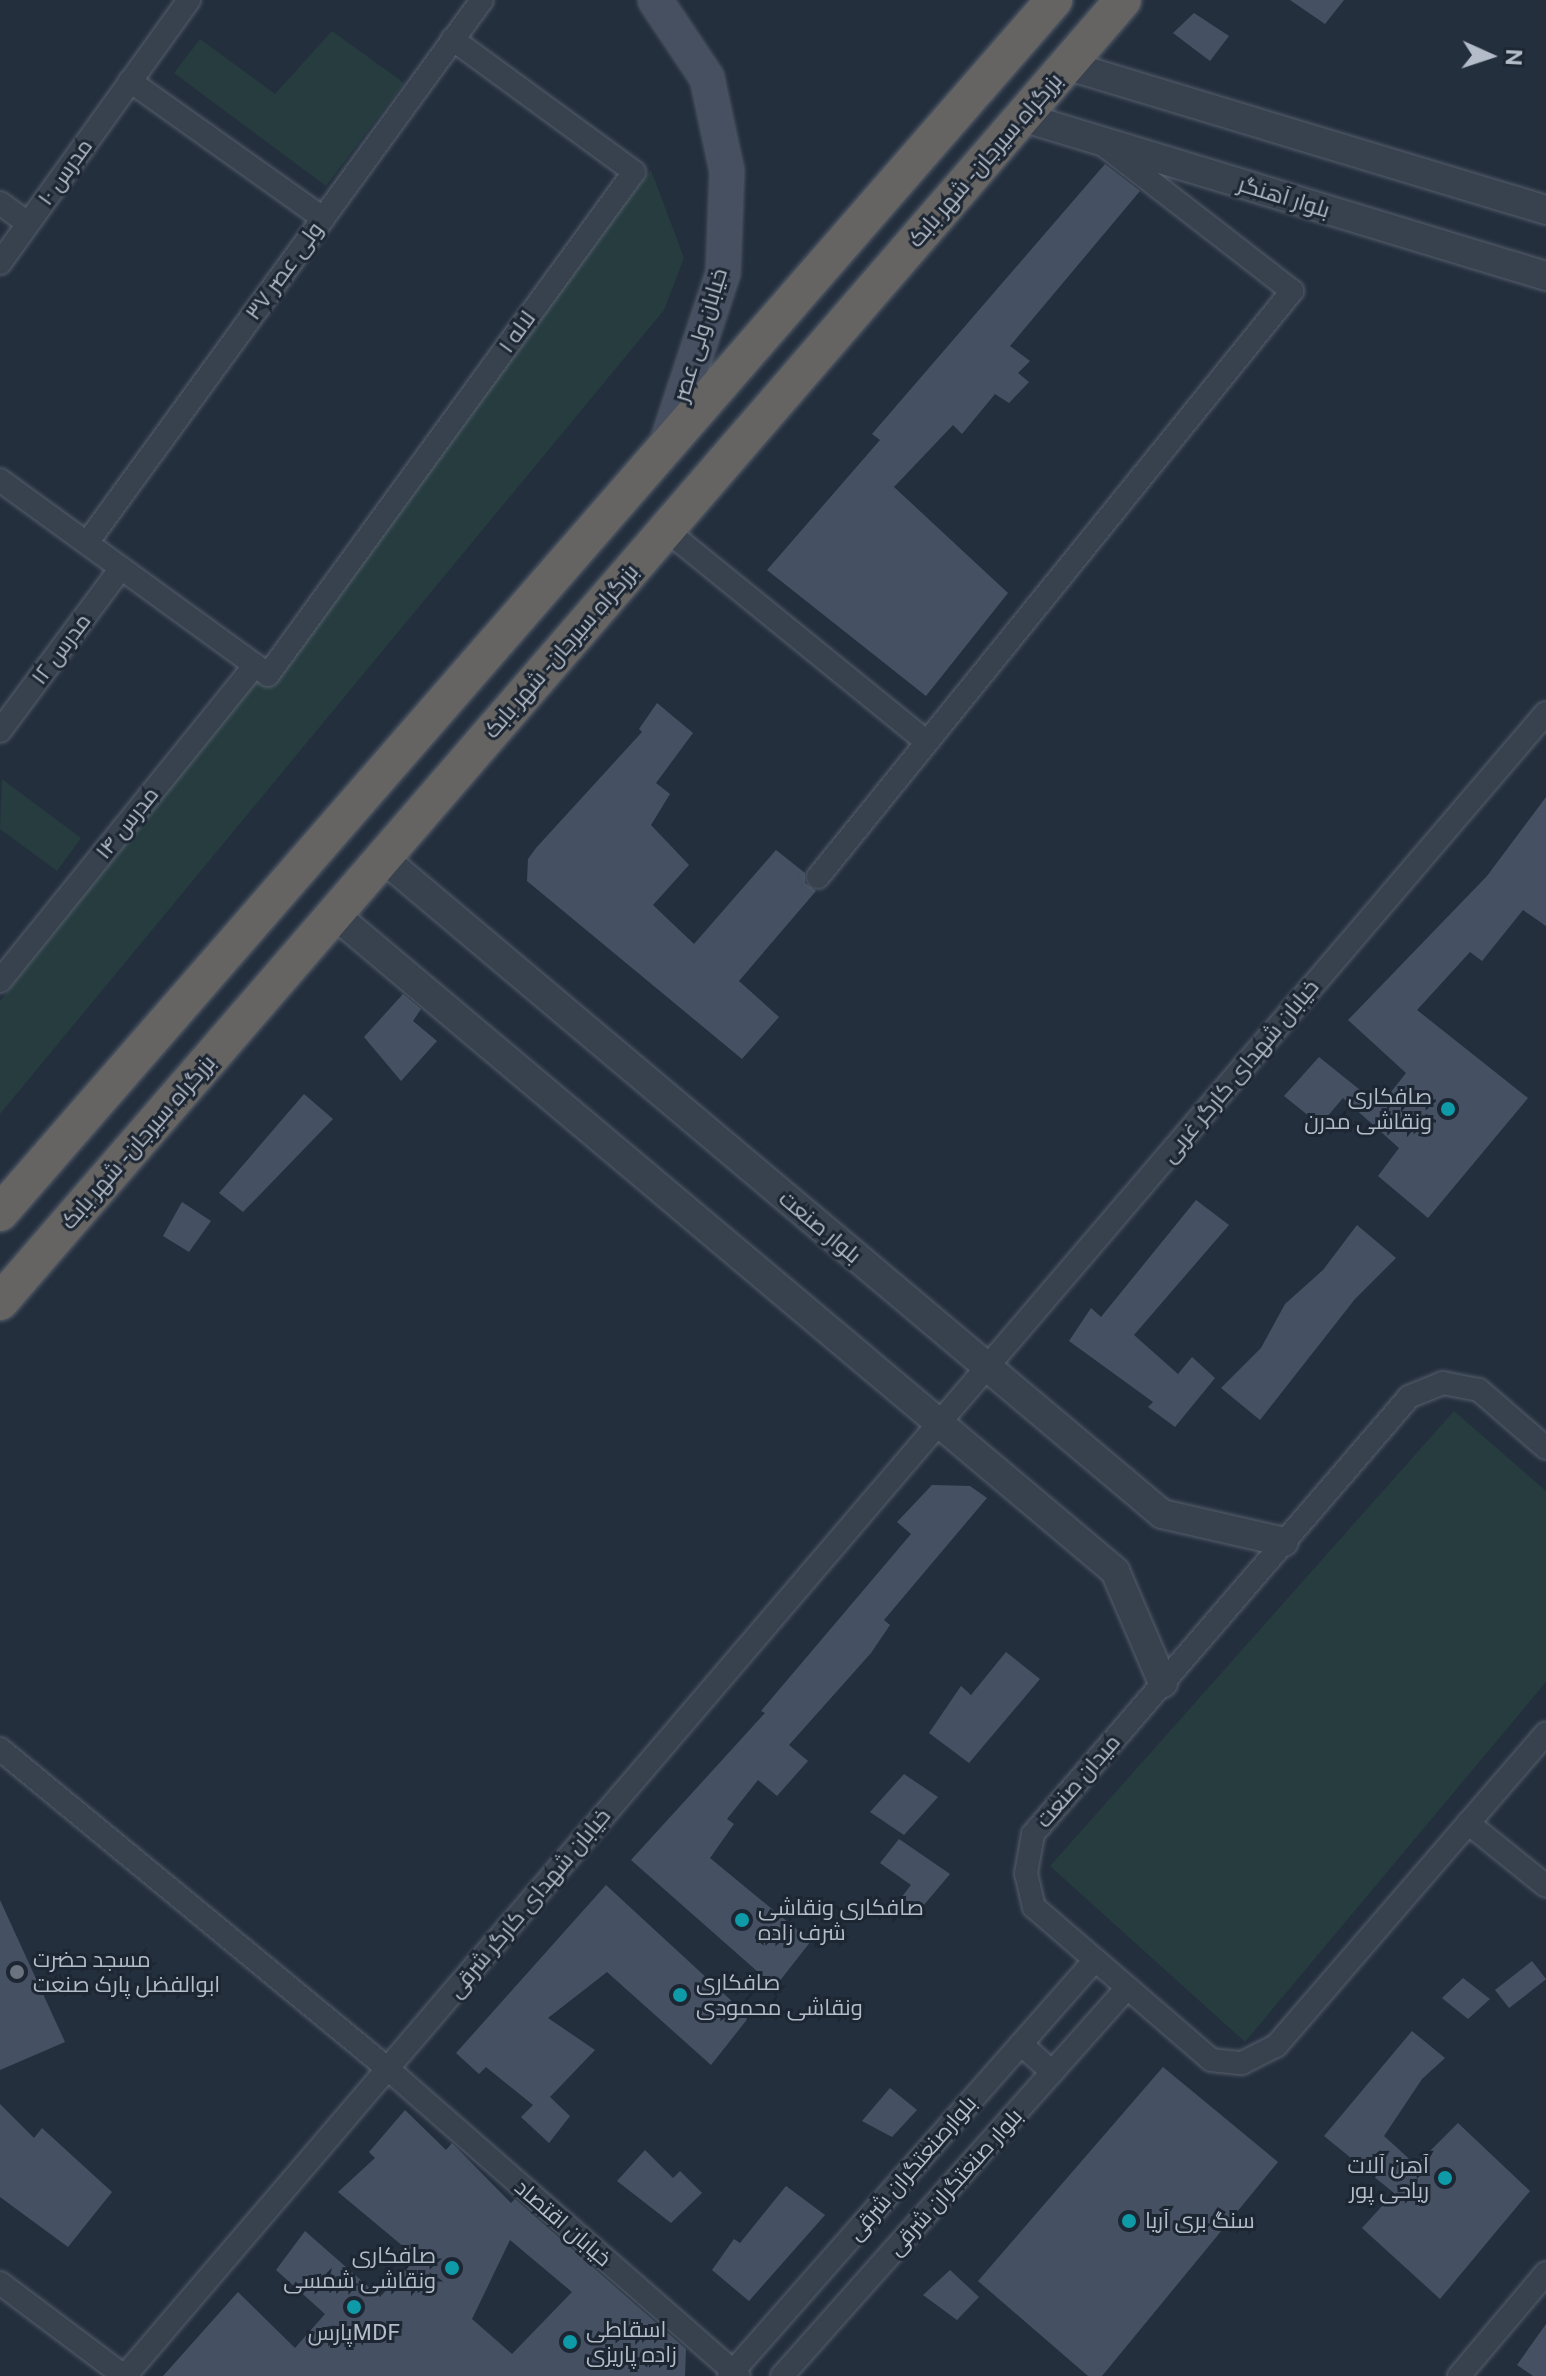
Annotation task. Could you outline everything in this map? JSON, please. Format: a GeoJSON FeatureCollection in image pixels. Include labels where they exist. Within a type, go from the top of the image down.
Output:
{"type":"FeatureCollection","features":[{"type":"Feature","properties":{"kind":"highway"},"geometry":{"type":"LineString","coordinates":[[7,1196],[1054,0]]}},
{"type":"Feature","properties":{"kind":"highway","name":"بزرگراه سیرجان - شهر بابک"},"geometry":{"type":"LineString","coordinates":[[0,1302],[1123,0]]}},
{"type":"Feature","properties":{"kind":"main road","name":"خیابان ولی عصر"},"geometry":{"type":"LineString","coordinates":[[655,0],[707,78],[727,171],[723,273],[665,446]]}},
{"type":"Feature","properties":{"kind":"street","name":"مدرس ۱۰"},"geometry":{"type":"LineString","coordinates":[[0,263],[189,0]]}},
{"type":"Feature","properties":{"kind":"street","name":"ولی عصر ۳۷"},"geometry":{"type":"LineString","coordinates":[[87,543],[482,0]]}},
{"type":"Feature","properties":{"kind":"street","name":"لاله ۱"},"geometry":{"type":"LineString","coordinates":[[262,670],[634,172],[452,39]]}},
{"type":"Feature","properties":{"kind":"street"},"geometry":{"type":"LineString","coordinates":[[1066,65],[1546,210]]}},
{"type":"Feature","properties":{"kind":"street"},"geometry":{"type":"LineString","coordinates":[[130,81],[323,218]]}},
{"type":"Feature","properties":{"kind":"street","name":"بلوار آهنگر"},"geometry":{"type":"LineString","coordinates":[[1022,117],[1546,276]]}},
{"type":"Feature","properties":{"kind":"street"},"geometry":{"type":"LineString","coordinates":[[818,877],[1292,291],[1097,140]]}},
{"type":"Feature","properties":{"kind":"street"},"geometry":{"type":"LineString","coordinates":[[0,203],[28,223]]}},
{"type":"Feature","properties":{"kind":"street"},"geometry":{"type":"LineString","coordinates":[[0,480],[262,670]]}},
{"type":"Feature","properties":{"kind":"street"},"geometry":{"type":"LineString","coordinates":[[666,530],[927,742]]}},
{"type":"Feature","properties":{"kind":"street","name":"مدرس ۱۲"},"geometry":{"type":"LineString","coordinates":[[0,731],[121,568]]}},
{"type":"Feature","properties":{"kind":"street","name":"مدرس ۱۴"},"geometry":{"type":"LineString","coordinates":[[0,981],[262,670]]}},
{"type":"Feature","properties":{"kind":"street","name":"خیابان شهدای کارگر غربی"},"geometry":{"type":"LineString","coordinates":[[936,1426],[1546,713]]}},
{"type":"Feature","properties":{"kind":"street","name":"بلوار صنعت"},"geometry":{"type":"LineString","coordinates":[[383,858],[1162,1514],[1284,1542]]}},
{"type":"Feature","properties":{"kind":"street"},"geometry":{"type":"LineString","coordinates":[[334,914],[936,1426],[1115,1571],[1163,1683]]}},
{"type":"Feature","properties":{"kind":"street","name":"میدان صنعت"},"geometry":{"type":"LineString","coordinates":[[1546,1448],[1479,1390],[1443,1383],[1409,1397],[1033,1834],[1026,1873],[1034,1907],[1211,2060],[1242,2063],[1276,2046],[1546,1733]]}},
{"type":"Feature","properties":{"kind":"street","name":"خیابان شهدای کارگر شرقی"},"geometry":{"type":"LineString","coordinates":[[124,2376],[936,1426]]}},
{"type":"Feature","properties":{"kind":"street","name":"خیابان اقتصاد"},"geometry":{"type":"LineString","coordinates":[[0,1749],[388,2069],[734,2374]]}},
{"type":"Feature","properties":{"kind":"street"},"geometry":{"type":"LineString","coordinates":[[1468,1823],[1546,1886]]}},
{"type":"Feature","properties":{"kind":"street","name":"بلوارصنعتگران شرقی"},"geometry":{"type":"LineString","coordinates":[[734,2374],[1095,1960]]}},
{"type":"Feature","properties":{"kind":"street","name":"بلوار صنعتگران شرقی"},"geometry":{"type":"LineString","coordinates":[[782,2376],[1127,1988]]}},
{"type":"Feature","properties":{"kind":"street"},"geometry":{"type":"LineString","coordinates":[[1021,2044],[1052,2072]]}},
{"type":"Feature","properties":{"kind":"street"},"geometry":{"type":"LineString","coordinates":[[1459,2376],[1546,2273]]}},
{"type":"Feature","properties":{"kind":"street"},"geometry":{"type":"LineString","coordinates":[[0,2283],[124,2376]]}},
{"type":"Feature","properties":{"kind":"green space"},"geometry":{"type":"Polygon","coordinates":[[[332,31],[404,83],[326,186],[174,73],[200,39],[275,94],[332,31]]]}},
{"type":"Feature","properties":{"kind":"green space"},"geometry":{"type":"Polygon","coordinates":[[[651,170],[684,258],[664,310],[0,1114],[0,1001],[651,170]]]}},
{"type":"Feature","properties":{"kind":"green space"},"geometry":{"type":"Polygon","coordinates":[[[2,779],[81,838],[57,871],[0,829],[2,779]]]}},
{"type":"Feature","properties":{"kind":"green space"},"geometry":{"type":"Polygon","coordinates":[[[1454,1411],[1546,1491],[1546,1682],[1245,2042],[1050,1866],[1454,1411]]]}},
{"type":"Feature","properties":{"kind":"building"},"geometry":{"type":"Polygon","coordinates":[[[1290,0],[1344,0],[1325,24],[1290,0]]]}},
{"type":"Feature","properties":{"kind":"building"},"geometry":{"type":"Polygon","coordinates":[[[1194,13],[1229,36],[1210,61],[1173,33],[1194,13]]]}},
{"type":"Feature","properties":{"kind":"building"},"geometry":{"type":"Polygon","coordinates":[[[1105,164],[1140,191],[1010,346],[1030,361],[1018,373],[1029,382],[1009,403],[995,394],[962,434],[953,425],[894,487],[1008,593],[926,696],[767,570],[880,440],[872,434],[1105,164]]]}},
{"type":"Feature","properties":{"kind":"building"},"geometry":{"type":"Polygon","coordinates":[[[657,703],[693,733],[656,783],[670,794],[651,825],[689,865],[653,905],[694,944],[776,850],[805,873],[805,883],[816,891],[739,981],[779,1017],[742,1059],[527,881],[528,859],[536,848],[642,732],[639,729],[657,703]]]}},
{"type":"Feature","properties":{"kind":"building"},"geometry":{"type":"Polygon","coordinates":[[[1546,797],[1546,926],[1523,910],[1482,961],[1470,952],[1417,1010],[1528,1098],[1428,1218],[1378,1176],[1399,1148],[1343,1098],[1320,1125],[1284,1096],[1319,1057],[1380,1106],[1406,1073],[1348,1020],[1487,876],[1546,797]]]}},
{"type":"Feature","properties":{"kind":"building"},"geometry":{"type":"Polygon","coordinates":[[[403,994],[421,1009],[413,1021],[437,1041],[401,1081],[364,1037],[403,994]]]}},
{"type":"Feature","properties":{"kind":"building"},"geometry":{"type":"Polygon","coordinates":[[[304,1094],[333,1119],[243,1212],[219,1193],[304,1094]]]}},
{"type":"Feature","properties":{"kind":"building"},"geometry":{"type":"Polygon","coordinates":[[[1196,1200],[1229,1225],[1134,1335],[1178,1374],[1192,1357],[1215,1378],[1175,1427],[1148,1407],[1153,1402],[1069,1341],[1091,1308],[1101,1317],[1196,1200]]]}},
{"type":"Feature","properties":{"kind":"building"},"geometry":{"type":"Polygon","coordinates":[[[182,1202],[211,1221],[189,1252],[163,1236],[182,1202]]]}},
{"type":"Feature","properties":{"kind":"building"},"geometry":{"type":"Polygon","coordinates":[[[1357,1225],[1396,1258],[1355,1299],[1260,1420],[1221,1388],[1261,1348],[1285,1304],[1323,1270],[1357,1225]]]}},
{"type":"Feature","properties":{"kind":"building"},"geometry":{"type":"Polygon","coordinates":[[[932,1485],[970,1486],[987,1498],[884,1620],[890,1625],[871,1653],[789,1745],[808,1761],[777,1796],[758,1780],[727,1819],[734,1824],[710,1858],[811,1941],[775,1987],[631,1860],[765,1713],[761,1711],[911,1534],[897,1522],[932,1485]]]}},
{"type":"Feature","properties":{"kind":"building"},"geometry":{"type":"Polygon","coordinates":[[[1006,1652],[1040,1679],[969,1763],[929,1733],[961,1686],[971,1695],[1006,1652]]]}},
{"type":"Feature","properties":{"kind":"building"},"geometry":{"type":"Polygon","coordinates":[[[904,1774],[938,1797],[904,1835],[870,1812],[904,1774]]]}},
{"type":"Feature","properties":{"kind":"building"},"geometry":{"type":"Polygon","coordinates":[[[899,1839],[950,1874],[918,1912],[901,1898],[911,1885],[880,1863],[899,1839]]]}},
{"type":"Feature","properties":{"kind":"building"},"geometry":{"type":"Polygon","coordinates":[[[606,1885],[749,2017],[711,2065],[607,1972],[548,2018],[595,2050],[550,2097],[570,2116],[549,2143],[521,2117],[533,2105],[486,2067],[479,2074],[456,2053],[606,1885]]]}},
{"type":"Feature","properties":{"kind":"building","name":"مسجد حضرت ابوالفضل پارک صنعت"},"geometry":{"type":"Polygon","coordinates":[[[0,1900],[65,2042],[0,2070],[0,1900]]]}},
{"type":"Feature","properties":{"kind":"building"},"geometry":{"type":"Polygon","coordinates":[[[1532,1961],[1546,1979],[1509,2008],[1495,1990],[1532,1961]]]}},
{"type":"Feature","properties":{"kind":"building"},"geometry":{"type":"Polygon","coordinates":[[[1463,1978],[1490,1999],[1468,2019],[1442,1998],[1463,1978]]]}},
{"type":"Feature","properties":{"kind":"building"},"geometry":{"type":"Polygon","coordinates":[[[1412,2031],[1445,2058],[1422,2079],[1384,2136],[1416,2165],[1458,2123],[1530,2191],[1440,2299],[1362,2228],[1394,2193],[1324,2136],[1412,2031]]]}},
{"type":"Feature","properties":{"kind":"building","name":"سنگ بری آریا"},"geometry":{"type":"Polygon","coordinates":[[[1163,2067],[1278,2162],[1102,2376],[1088,2376],[978,2281],[1163,2067]]]}},
{"type":"Feature","properties":{"kind":"building"},"geometry":{"type":"Polygon","coordinates":[[[890,2088],[917,2110],[892,2137],[862,2121],[890,2088]]]}},
{"type":"Feature","properties":{"kind":"building"},"geometry":{"type":"Polygon","coordinates":[[[0,2104],[34,2138],[42,2128],[112,2192],[68,2247],[0,2197],[0,2104]]]}},
{"type":"Feature","properties":{"kind":"building"},"geometry":{"type":"Polygon","coordinates":[[[405,2110],[446,2150],[452,2143],[511,2203],[515,2199],[686,2349],[685,2376],[163,2376],[238,2292],[295,2348],[325,2314],[276,2270],[305,2231],[380,2297],[416,2257],[338,2192],[375,2158],[369,2152],[405,2110]],[[510,2240],[472,2319],[512,2354],[572,2292],[510,2240]]]}},
{"type":"Feature","properties":{"kind":"building"},"geometry":{"type":"Polygon","coordinates":[[[645,2150],[673,2178],[680,2171],[702,2193],[671,2223],[617,2181],[645,2150]]]}},
{"type":"Feature","properties":{"kind":"building"},"geometry":{"type":"Polygon","coordinates":[[[786,2186],[825,2215],[749,2301],[712,2270],[734,2239],[740,2243],[786,2186]]]}},
{"type":"Feature","properties":{"kind":"building"},"geometry":{"type":"Polygon","coordinates":[[[950,2270],[979,2297],[957,2320],[923,2295],[950,2270]]]}},
{"type":"Feature","properties":{"kind":"building"},"geometry":{"type":"Polygon","coordinates":[[[1546,2324],[1546,2376],[1533,2376],[1517,2365],[1546,2324]]]}},
{"type":"Feature","properties":{"kind":"place","name":"صافکاری ونقاشی مدرن"},"geometry":{"type":"Point","coordinates":[1448,1109]}},
{"type":"Feature","properties":{"kind":"place","name":"صافکاری ونقاشی شرف زاده"},"geometry":{"type":"Point","coordinates":[742,1920]}},
{"type":"Feature","properties":{"kind":"place","name":"مسجد حضرت ابوالفضل پارک صنعت"},"geometry":{"type":"Point","coordinates":[17,1972]}},
{"type":"Feature","properties":{"kind":"place","name":"صافکاری ونقاشی محمودی"},"geometry":{"type":"Point","coordinates":[680,1995]}},
{"type":"Feature","properties":{"kind":"place","name":"آهن آلات ریاحی پور"},"geometry":{"type":"Point","coordinates":[1445,2178]}},
{"type":"Feature","properties":{"kind":"place","name":"سنگ بری آریا"},"geometry":{"type":"Point","coordinates":[1129,2221]}},
{"type":"Feature","properties":{"kind":"place","name":"صافکاری ونقاشی شمسی"},"geometry":{"type":"Point","coordinates":[452,2268]}},
{"type":"Feature","properties":{"kind":"place","name":"پارسMDF"},"geometry":{"type":"Point","coordinates":[354,2307]}},
{"type":"Feature","properties":{"kind":"place","name":"اسقاطی زاده پاریزی"},"geometry":{"type":"Point","coordinates":[570,2342]}}]}
